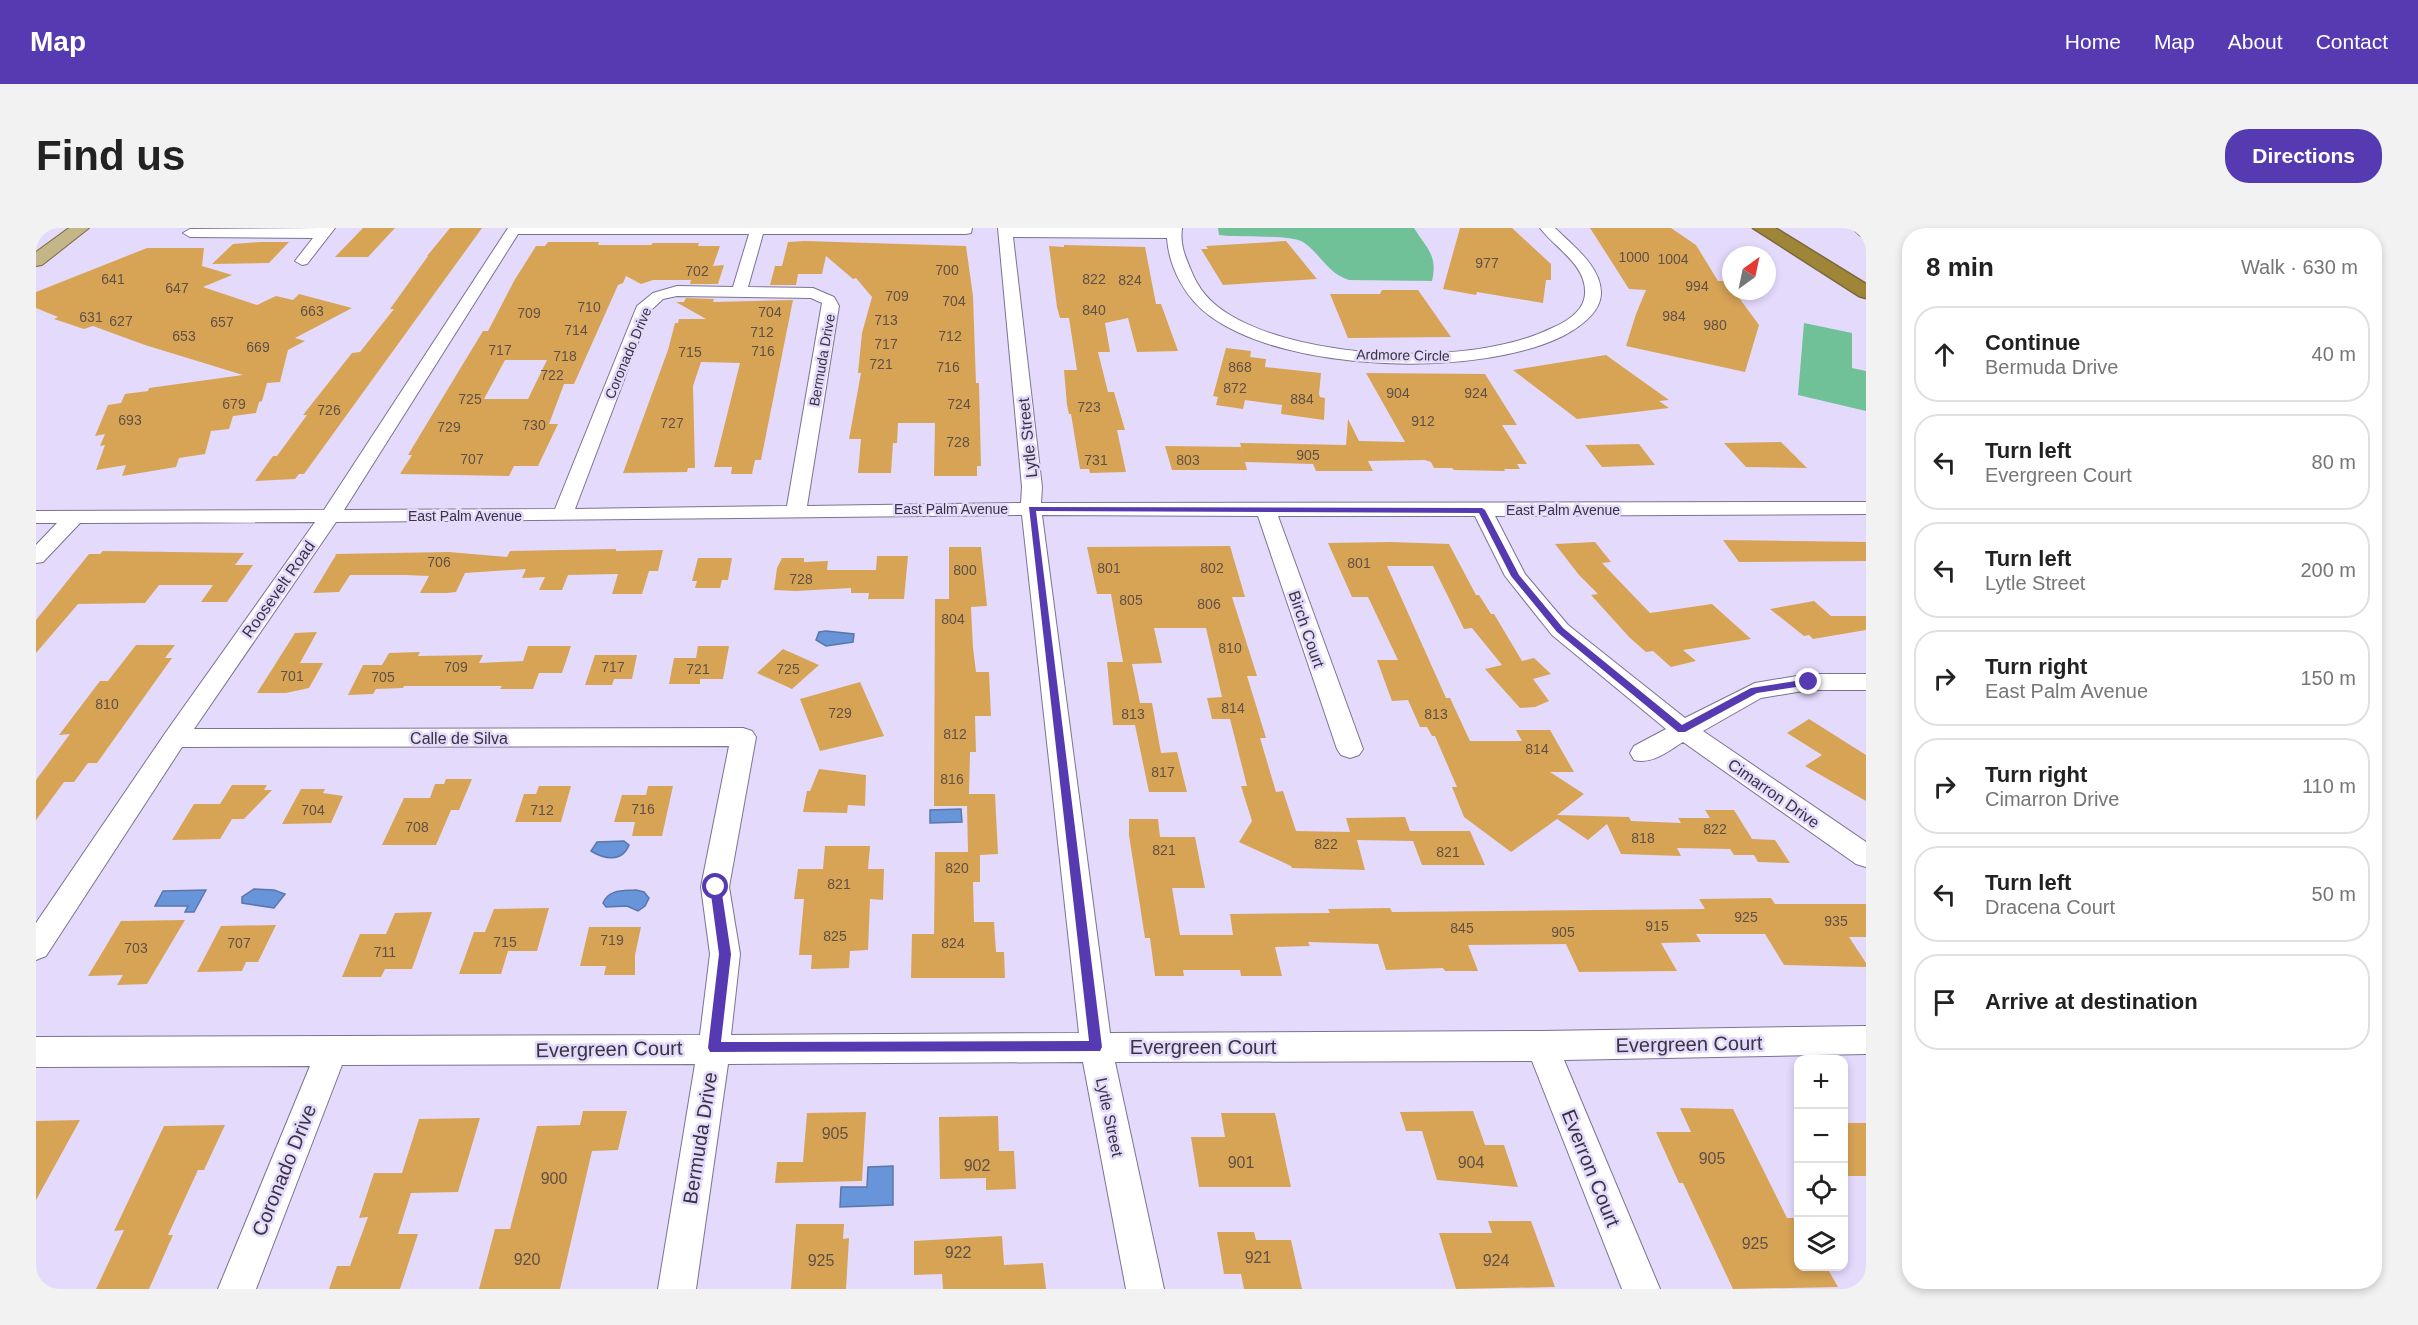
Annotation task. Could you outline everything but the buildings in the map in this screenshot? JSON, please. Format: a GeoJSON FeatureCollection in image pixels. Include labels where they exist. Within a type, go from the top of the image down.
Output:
{"type":"FeatureCollection","features":[{"type":"Feature","properties":{"kind":"highway"},"geometry":{"type":"LineString","coordinates":[[1762,228],[1866,292]]}},
{"type":"Feature","properties":{"kind":"highway"},"geometry":{"type":"LineString","coordinates":[[1862,228],[1866,231]]}},
{"type":"Feature","properties":{"kind":"main road"},"geometry":{"type":"LineString","coordinates":[[36,261],[80,228]]}},
{"type":"Feature","properties":{"kind":"street","name":"Ardmore Circle"},"geometry":{"type":"LineString","coordinates":[[1175,231],[1173,242],[1188,285],[1205,305],[1240,326],[1284,342],[1334,352],[1383,357],[1432,357],[1508,351],[1530,345],[1556,335],[1574,324],[1586,311],[1593,295],[1585,268],[1547,228]]}},
{"type":"Feature","properties":{"kind":"street"},"geometry":{"type":"LineString","coordinates":[[514,229],[966,230]]}},
{"type":"Feature","properties":{"kind":"street","name":"Roosevelt Road"},"geometry":{"type":"LineString","coordinates":[[36,947],[175,738],[329,517],[514,229]]}},
{"type":"Feature","properties":{"kind":"street"},"geometry":{"type":"LineString","coordinates":[[739,291],[757,230]]}},
{"type":"Feature","properties":{"kind":"street"},"geometry":{"type":"LineString","coordinates":[[1005,230],[1175,231]]}},
{"type":"Feature","properties":{"kind":"street","name":"Lytle Street"},"geometry":{"type":"LineString","coordinates":[[1005,230],[1032,487],[1031,509],[1096,1047],[1145,1289]]}},
{"type":"Feature","properties":{"kind":"street"},"geometry":{"type":"LineString","coordinates":[[190,233],[325,231]]}},
{"type":"Feature","properties":{"kind":"street"},"geometry":{"type":"LineString","coordinates":[[302,261],[325,231]]}},
{"type":"Feature","properties":{"kind":"street","name":"Coronado Drive"},"geometry":{"type":"LineString","coordinates":[[563,515],[643,309],[658,296],[677,291],[739,291]]}},
{"type":"Feature","properties":{"kind":"street","name":"Bermuda Drive"},"geometry":{"type":"LineString","coordinates":[[739,291],[813,293],[830,300],[831,306],[796,510]]}},
{"type":"Feature","properties":{"kind":"street","name":"Birch Court"},"geometry":{"type":"LineString","coordinates":[[1265,508],[1350,749]]}},
{"type":"Feature","properties":{"kind":"street","name":"East Palm Avenue"},"geometry":{"type":"LineString","coordinates":[[36,517],[563,515],[796,510],[1866,508]]}},
{"type":"Feature","properties":{"kind":"street","name":"Cimarron Drive"},"geometry":{"type":"LineString","coordinates":[[1482,510],[1515,576],[1560,630],[1682,729],[1866,856]]}},
{"type":"Feature","properties":{"kind":"street"},"geometry":{"type":"LineString","coordinates":[[36,557],[75,516]]}},
{"type":"Feature","properties":{"kind":"street"},"geometry":{"type":"LineString","coordinates":[[1643,753],[1682,729],[1755,691],[1809,682],[1866,682]]}},
{"type":"Feature","properties":{"kind":"street","name":"Bermuda Drive"},"geometry":{"type":"LineString","coordinates":[[677,1289],[714,1048],[725,954],[716,887],[743,737]]}},
{"type":"Feature","properties":{"kind":"street","name":"Calle de Silva"},"geometry":{"type":"LineString","coordinates":[[175,738],[743,737]]}},
{"type":"Feature","properties":{"kind":"street","name":"Evergreen Court"},"geometry":{"type":"LineString","coordinates":[[36,1052],[1542,1046],[1866,1040]]}},
{"type":"Feature","properties":{"kind":"street","name":"Everron Court"},"geometry":{"type":"LineString","coordinates":[[1542,1046],[1641,1289]]}},
{"type":"Feature","properties":{"kind":"street","name":"Coronado Drive"},"geometry":{"type":"LineString","coordinates":[[237,1289],[331,1052]]}},
{"type":"Feature","properties":{"kind":"green space"},"geometry":{"type":"Polygon","coordinates":[[[1218,228],[1414,228],[1432,258],[1434,265],[1432,281],[1349,280],[1335,273],[1303,242],[1276,237],[1219,235],[1218,228]]]}},
{"type":"Feature","properties":{"kind":"green space"},"geometry":{"type":"Polygon","coordinates":[[[1804,323],[1852,333],[1852,368],[1866,371],[1866,411],[1798,395],[1804,323]]]}},
{"type":"Feature","properties":{"kind":"water"},"geometry":{"type":"Polygon","coordinates":[[[819,632],[854,634],[853,642],[826,646],[816,640],[819,632]]]}},
{"type":"Feature","properties":{"kind":"water"},"geometry":{"type":"Polygon","coordinates":[[[961,809],[962,822],[930,823],[930,810],[961,809]]]}},
{"type":"Feature","properties":{"kind":"water"},"geometry":{"type":"Polygon","coordinates":[[[624,841],[629,845],[622,855],[617,857],[601,856],[591,851],[597,842],[624,841]]]}},
{"type":"Feature","properties":{"kind":"water"},"geometry":{"type":"Polygon","coordinates":[[[254,889],[274,890],[285,894],[274,908],[242,903],[242,897],[254,889]]]}},
{"type":"Feature","properties":{"kind":"water"},"geometry":{"type":"Polygon","coordinates":[[[206,890],[194,912],[185,912],[188,906],[155,906],[163,891],[206,890]]]}},
{"type":"Feature","properties":{"kind":"water"},"geometry":{"type":"Polygon","coordinates":[[[636,890],[644,892],[649,898],[645,906],[638,911],[627,906],[606,907],[603,903],[613,893],[636,890]]]}},
{"type":"Feature","properties":{"kind":"water"},"geometry":{"type":"Polygon","coordinates":[[[893,1166],[893,1205],[840,1207],[841,1187],[867,1187],[868,1167],[893,1166]]]}},
{"type":"Feature","properties":{"kind":"route"},"geometry":{"type":"LineString","coordinates":[[716,887],[725,954],[714,1048],[1096,1047],[1031,509],[1482,510],[1515,576],[1560,630],[1682,729],[1755,691],[1809,682]]}}]}
